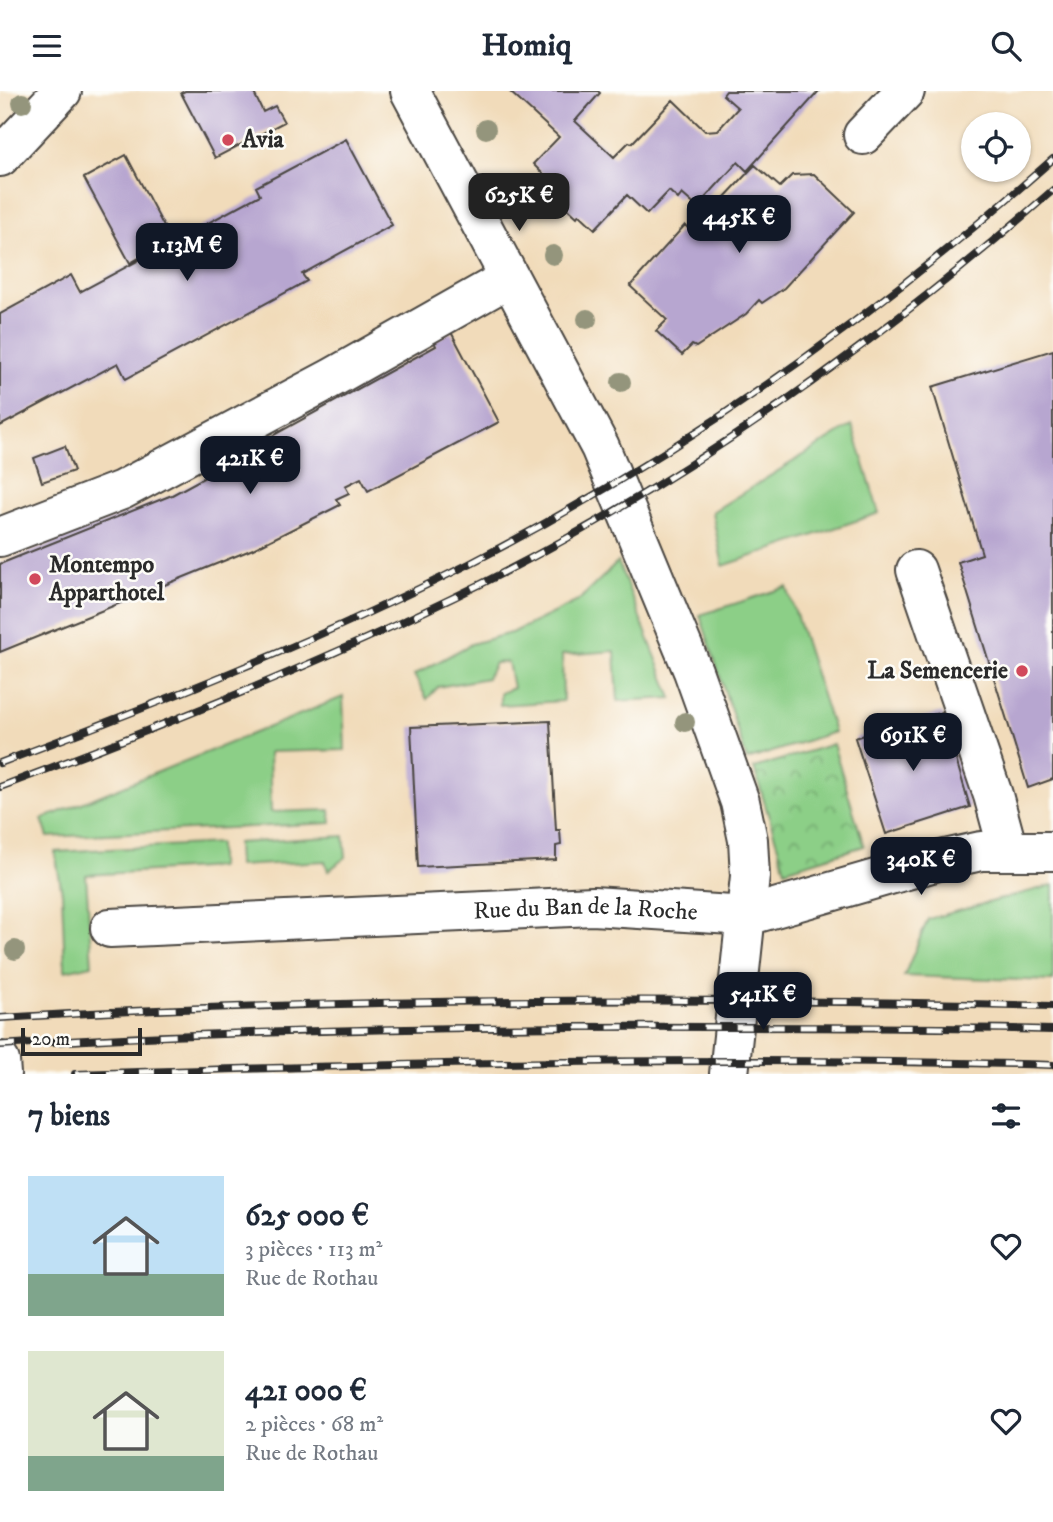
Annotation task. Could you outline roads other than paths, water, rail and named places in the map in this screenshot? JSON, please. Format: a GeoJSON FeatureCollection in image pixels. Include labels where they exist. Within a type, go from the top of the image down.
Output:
{"type":"FeatureCollection","features":[{"type":"Feature","properties":{"kind":"street"},"geometry":{"type":"LineString","coordinates":[[0,157],[62,91]]}},
{"type":"Feature","properties":{"kind":"street"},"geometry":{"type":"LineString","coordinates":[[410,91],[600,447],[693,671],[740,802],[748,840],[750,876],[729,1074]]}},
{"type":"Feature","properties":{"kind":"street"},"geometry":{"type":"LineString","coordinates":[[863,135],[905,91]]}},
{"type":"Feature","properties":{"kind":"street"},"geometry":{"type":"LineString","coordinates":[[0,537],[122,490],[331,378],[509,278]]}},
{"type":"Feature","properties":{"kind":"street"},"geometry":{"type":"LineString","coordinates":[[916,570],[997,808],[1008,850]]}},
{"type":"Feature","properties":{"kind":"street","name":"Rue du Ban de la Roche"},"geometry":{"type":"LineString","coordinates":[[110,928],[593,906],[747,916],[981,851],[1053,851]]}},
{"type":"Feature","properties":{"kind":"street"},"geometry":{"type":"LineString","coordinates":[[0,1061],[1,1074]]}},
{"type":"Feature","properties":{"kind":"railway"},"geometry":{"type":"LineString","coordinates":[[0,763],[296,645],[412,592],[548,522],[700,430],[774,380],[916,274],[1053,159]]}},
{"type":"Feature","properties":{"kind":"railway"},"geometry":{"type":"LineString","coordinates":[[0,787],[182,717],[362,640],[479,585],[632,501],[706,454],[850,355],[987,247],[1053,190]]}},
{"type":"Feature","properties":{"kind":"railway"},"geometry":{"type":"LineString","coordinates":[[0,1018],[263,1006],[526,1001],[790,1001],[1053,1006]]}},
{"type":"Feature","properties":{"kind":"railway"},"geometry":{"type":"LineString","coordinates":[[0,1045],[266,1032],[443,1028],[838,1027],[1053,1030]]}},
{"type":"Feature","properties":{"kind":"railway"},"geometry":{"type":"LineString","coordinates":[[75,1074],[564,1062],[808,1061],[1053,1065]]}},
{"type":"Feature","properties":{"kind":"place","name":"Avia"},"geometry":{"type":"Point","coordinates":[228,140]}},
{"type":"Feature","properties":{"kind":"place","name":"Montempo Apparthotel"},"geometry":{"type":"Point","coordinates":[35,579]}},
{"type":"Feature","properties":{"kind":"place","name":"La Semencerie"},"geometry":{"type":"Point","coordinates":[1022,671]}}]}
